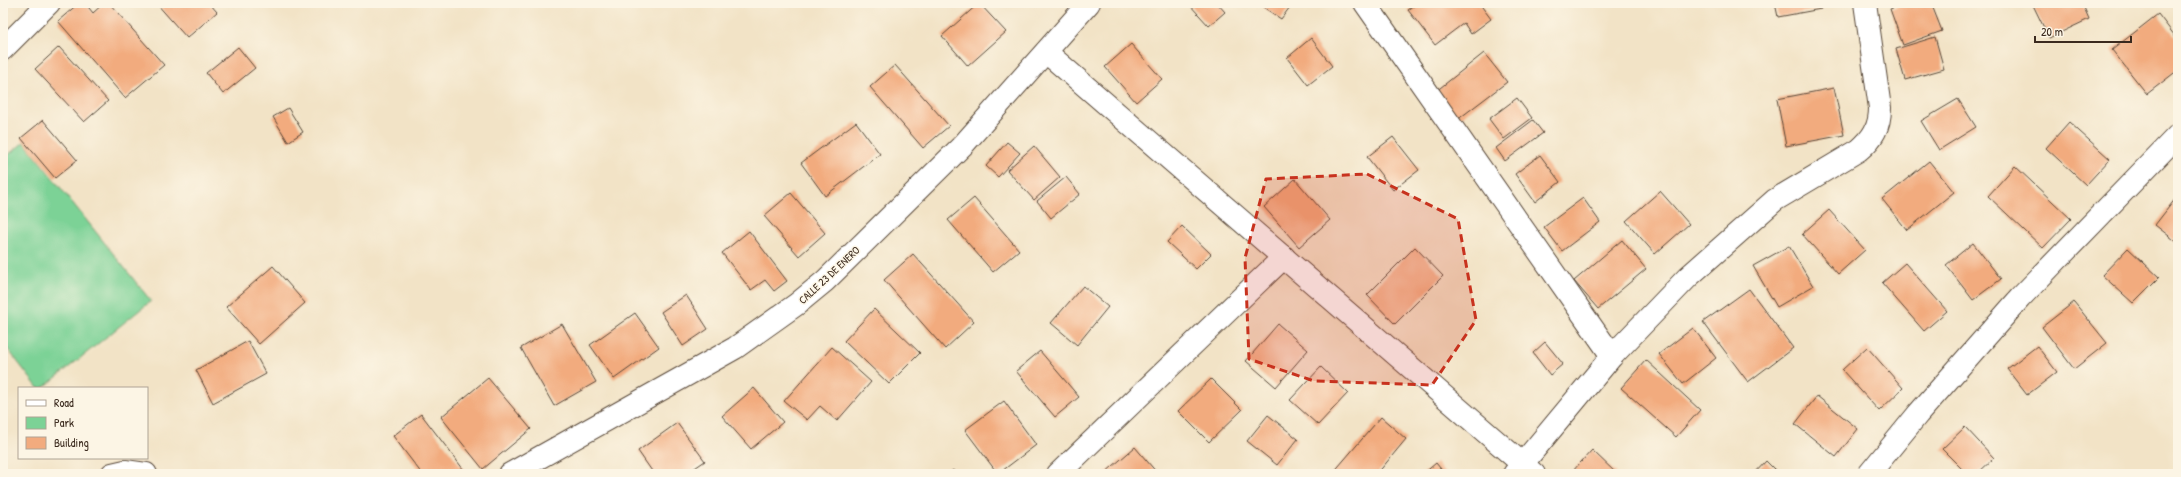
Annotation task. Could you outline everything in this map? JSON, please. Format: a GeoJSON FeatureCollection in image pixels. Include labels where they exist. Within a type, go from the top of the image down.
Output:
{"type":"FeatureCollection","features":[{"type":"Feature","properties":{"kind":"street"},"geometry":{"type":"LineString","coordinates":[[3,49],[48,3]]}},
{"type":"Feature","properties":{"kind":"street","name":"CALLE 23 DE ENERO"},"geometry":{"type":"LineString","coordinates":[[510,474],[735,348],[797,304],[835,271],[963,145],[1089,3]]}},
{"type":"Feature","properties":{"kind":"street"},"geometry":{"type":"LineString","coordinates":[[1365,3],[1612,356]]}},
{"type":"Feature","properties":{"kind":"street"},"geometry":{"type":"LineString","coordinates":[[1046,52],[1284,257],[1524,471],[1612,356],[1688,277],[1752,218],[1780,196],[1859,150],[1869,141],[1878,125],[1880,108],[1866,3]]}},
{"type":"Feature","properties":{"kind":"street"},"geometry":{"type":"LineString","coordinates":[[1869,474],[1932,397],[2020,298],[2178,135]]}},
{"type":"Feature","properties":{"kind":"street"},"geometry":{"type":"LineString","coordinates":[[1058,474],[1284,257]]}},
{"type":"Feature","properties":{"kind":"street"},"geometry":{"type":"LineString","coordinates":[[112,474],[125,471],[146,474]]}},
{"type":"Feature","properties":{"kind":"highlighted area"},"geometry":{"type":"Polygon","coordinates":[[[1367,174],[1458,219],[1476,320],[1432,385],[1314,381],[1249,359],[1245,258],[1266,179],[1367,174]]]}},
{"type":"Feature","properties":{"kind":"green space"},"geometry":{"type":"Polygon","coordinates":[[[24,142],[151,301],[44,387],[37,387],[3,343],[3,159],[24,142]]]}},
{"type":"Feature","properties":{"kind":"building"},"geometry":{"type":"Polygon","coordinates":[[[79,3],[85,3],[93,13],[104,3],[109,3],[164,65],[125,98],[58,21],[79,3]]]}},
{"type":"Feature","properties":{"kind":"building"},"geometry":{"type":"Polygon","coordinates":[[[86,3],[96,3],[89,7],[86,3]]]}},
{"type":"Feature","properties":{"kind":"building"},"geometry":{"type":"Polygon","coordinates":[[[156,3],[209,3],[217,12],[187,38],[156,3]]]}},
{"type":"Feature","properties":{"kind":"building"},"geometry":{"type":"Polygon","coordinates":[[[979,3],[1006,32],[968,66],[942,36],[979,3]]]}},
{"type":"Feature","properties":{"kind":"building"},"geometry":{"type":"Polygon","coordinates":[[[1188,3],[1217,3],[1225,12],[1209,26],[1188,3]]]}},
{"type":"Feature","properties":{"kind":"building"},"geometry":{"type":"Polygon","coordinates":[[[1266,3],[1293,3],[1281,19],[1263,7],[1266,3]]]}},
{"type":"Feature","properties":{"kind":"building"},"geometry":{"type":"Polygon","coordinates":[[[1418,3],[1479,3],[1491,19],[1471,34],[1464,23],[1435,45],[1408,10],[1418,3]]]}},
{"type":"Feature","properties":{"kind":"building"},"geometry":{"type":"Polygon","coordinates":[[[1775,3],[1820,3],[1821,9],[1778,17],[1775,3]]]}},
{"type":"Feature","properties":{"kind":"building"},"geometry":{"type":"Polygon","coordinates":[[[1905,3],[1931,3],[1942,31],[1903,45],[1890,9],[1905,3]]]}},
{"type":"Feature","properties":{"kind":"building"},"geometry":{"type":"Polygon","coordinates":[[[2032,3],[2082,3],[2089,19],[2049,38],[2032,3]]]}},
{"type":"Feature","properties":{"kind":"building"},"geometry":{"type":"Polygon","coordinates":[[[2158,14],[2178,40],[2178,70],[2147,94],[2112,50],[2158,14]]]}},
{"type":"Feature","properties":{"kind":"building"},"geometry":{"type":"Polygon","coordinates":[[[1935,37],[1944,69],[1905,80],[1896,49],[1935,37]]]}},
{"type":"Feature","properties":{"kind":"building"},"geometry":{"type":"Polygon","coordinates":[[[1311,38],[1332,66],[1308,85],[1287,58],[1311,38]]]}},
{"type":"Feature","properties":{"kind":"building"},"geometry":{"type":"Polygon","coordinates":[[[1131,44],[1162,79],[1136,102],[1105,67],[1131,44]]]}},
{"type":"Feature","properties":{"kind":"building"},"geometry":{"type":"Polygon","coordinates":[[[59,47],[108,101],[84,122],[35,69],[59,47]]]}},
{"type":"Feature","properties":{"kind":"building"},"geometry":{"type":"Polygon","coordinates":[[[238,47],[255,68],[223,94],[206,73],[238,47]]]}},
{"type":"Feature","properties":{"kind":"building"},"geometry":{"type":"Polygon","coordinates":[[[1484,53],[1507,82],[1457,120],[1435,92],[1484,53]]]}},
{"type":"Feature","properties":{"kind":"building"},"geometry":{"type":"Polygon","coordinates":[[[895,65],[949,126],[923,148],[870,87],[895,65]]]}},
{"type":"Feature","properties":{"kind":"building"},"geometry":{"type":"Polygon","coordinates":[[[1834,88],[1844,135],[1786,146],[1777,99],[1834,88]]]}},
{"type":"Feature","properties":{"kind":"building"},"geometry":{"type":"Polygon","coordinates":[[[1517,98],[1532,118],[1504,139],[1489,119],[1517,98]]]}},
{"type":"Feature","properties":{"kind":"building"},"geometry":{"type":"Polygon","coordinates":[[[1958,99],[1976,127],[1939,150],[1921,121],[1958,99]]]}},
{"type":"Feature","properties":{"kind":"building"},"geometry":{"type":"Polygon","coordinates":[[[288,108],[303,132],[288,142],[273,117],[288,108]]]}},
{"type":"Feature","properties":{"kind":"building"},"geometry":{"type":"Polygon","coordinates":[[[43,120],[77,160],[55,178],[21,138],[43,120]]]}},
{"type":"Feature","properties":{"kind":"building"},"geometry":{"type":"Polygon","coordinates":[[[1533,120],[1543,133],[1505,161],[1496,148],[1533,120]]]}},
{"type":"Feature","properties":{"kind":"building"},"geometry":{"type":"Polygon","coordinates":[[[856,122],[880,154],[825,196],[801,163],[856,122]]]}},
{"type":"Feature","properties":{"kind":"building"},"geometry":{"type":"Polygon","coordinates":[[[2069,122],[2110,159],[2086,185],[2046,148],[2069,122]]]}},
{"type":"Feature","properties":{"kind":"building"},"geometry":{"type":"Polygon","coordinates":[[[1393,137],[1419,170],[1393,190],[1367,157],[1393,137]]]}},
{"type":"Feature","properties":{"kind":"building"},"geometry":{"type":"Polygon","coordinates":[[[1007,142],[1020,153],[998,177],[986,166],[1007,142]]]}},
{"type":"Feature","properties":{"kind":"building"},"geometry":{"type":"Polygon","coordinates":[[[1034,146],[1060,177],[1034,200],[1007,170],[1034,146]]]}},
{"type":"Feature","properties":{"kind":"building"},"geometry":{"type":"Polygon","coordinates":[[[1540,155],[1560,182],[1535,202],[1515,174],[1540,155]]]}},
{"type":"Feature","properties":{"kind":"building"},"geometry":{"type":"Polygon","coordinates":[[[1929,161],[1954,192],[1907,230],[1882,199],[1929,161]]]}},
{"type":"Feature","properties":{"kind":"building"},"geometry":{"type":"Polygon","coordinates":[[[2015,166],[2071,219],[2043,248],[1988,196],[2015,166]]]}},
{"type":"Feature","properties":{"kind":"building"},"geometry":{"type":"Polygon","coordinates":[[[1066,177],[1080,194],[1051,218],[1037,201],[1066,177]]]}},
{"type":"Feature","properties":{"kind":"building"},"geometry":{"type":"Polygon","coordinates":[[[1295,179],[1330,220],[1299,247],[1264,207],[1295,179]]]}},
{"type":"Feature","properties":{"kind":"building"},"geometry":{"type":"Polygon","coordinates":[[[1660,191],[1689,224],[1655,254],[1626,221],[1660,191]]]}},
{"type":"Feature","properties":{"kind":"building"},"geometry":{"type":"Polygon","coordinates":[[[791,193],[825,233],[799,256],[764,216],[791,193]]]}},
{"type":"Feature","properties":{"kind":"building"},"geometry":{"type":"Polygon","coordinates":[[[974,198],[1019,250],[993,272],[948,220],[974,198]]]}},
{"type":"Feature","properties":{"kind":"building"},"geometry":{"type":"Polygon","coordinates":[[[1583,198],[1600,222],[1562,251],[1544,227],[1583,198]]]}},
{"type":"Feature","properties":{"kind":"building"},"geometry":{"type":"Polygon","coordinates":[[[2176,198],[2178,199],[2178,243],[2155,225],[2176,198]]]}},
{"type":"Feature","properties":{"kind":"building"},"geometry":{"type":"Polygon","coordinates":[[[1829,210],[1865,250],[1838,274],[1802,234],[1829,210]]]}},
{"type":"Feature","properties":{"kind":"building"},"geometry":{"type":"Polygon","coordinates":[[[1182,226],[1211,254],[1196,269],[1167,242],[1182,226]]]}},
{"type":"Feature","properties":{"kind":"building"},"geometry":{"type":"Polygon","coordinates":[[[749,231],[787,281],[774,291],[765,280],[751,290],[722,253],[749,231]]]}},
{"type":"Feature","properties":{"kind":"building"},"geometry":{"type":"Polygon","coordinates":[[[1622,240],[1646,269],[1598,309],[1574,281],[1622,240]]]}},
{"type":"Feature","properties":{"kind":"building"},"geometry":{"type":"Polygon","coordinates":[[[1973,243],[2001,279],[1973,300],[1946,265],[1973,243]]]}},
{"type":"Feature","properties":{"kind":"building"},"geometry":{"type":"Polygon","coordinates":[[[1789,246],[1813,286],[1777,307],[1753,266],[1789,246]]]}},
{"type":"Feature","properties":{"kind":"building"},"geometry":{"type":"Polygon","coordinates":[[[1415,247],[1443,276],[1395,324],[1367,295],[1415,247]]]}},
{"type":"Feature","properties":{"kind":"building"},"geometry":{"type":"Polygon","coordinates":[[[2128,248],[2159,277],[2133,303],[2102,275],[2128,248]]]}},
{"type":"Feature","properties":{"kind":"building"},"geometry":{"type":"Polygon","coordinates":[[[913,254],[974,322],[945,349],[884,280],[913,254]]]}},
{"type":"Feature","properties":{"kind":"building"},"geometry":{"type":"Polygon","coordinates":[[[1905,263],[1947,311],[1924,331],[1882,283],[1905,263]]]}},
{"type":"Feature","properties":{"kind":"building"},"geometry":{"type":"Polygon","coordinates":[[[273,266],[305,303],[259,344],[226,307],[273,266]]]}},
{"type":"Feature","properties":{"kind":"building"},"geometry":{"type":"Polygon","coordinates":[[[1083,286],[1108,307],[1077,345],[1051,323],[1083,286]]]}},
{"type":"Feature","properties":{"kind":"building"},"geometry":{"type":"Polygon","coordinates":[[[1749,289],[1793,348],[1748,382],[1703,322],[1749,289]]]}},
{"type":"Feature","properties":{"kind":"building"},"geometry":{"type":"Polygon","coordinates":[[[686,295],[708,329],[683,346],[661,312],[686,295]]]}},
{"type":"Feature","properties":{"kind":"building"},"geometry":{"type":"Polygon","coordinates":[[[2074,302],[2107,343],[2074,369],[2042,327],[2074,302]]]}},
{"type":"Feature","properties":{"kind":"building"},"geometry":{"type":"Polygon","coordinates":[[[874,309],[920,353],[889,384],[844,341],[874,309]]]}},
{"type":"Feature","properties":{"kind":"building"},"geometry":{"type":"Polygon","coordinates":[[[635,313],[659,347],[614,379],[590,345],[635,313]]]}},
{"type":"Feature","properties":{"kind":"building"},"geometry":{"type":"Polygon","coordinates":[[[562,324],[596,382],[554,406],[521,348],[562,324]]]}},
{"type":"Feature","properties":{"kind":"building"},"geometry":{"type":"Polygon","coordinates":[[[1278,324],[1308,350],[1276,387],[1246,361],[1278,324]]]}},
{"type":"Feature","properties":{"kind":"building"},"geometry":{"type":"Polygon","coordinates":[[[1693,328],[1716,358],[1683,384],[1659,354],[1693,328]]]}},
{"type":"Feature","properties":{"kind":"building"},"geometry":{"type":"Polygon","coordinates":[[[248,341],[266,374],[213,403],[196,370],[248,341]]]}},
{"type":"Feature","properties":{"kind":"building"},"geometry":{"type":"Polygon","coordinates":[[[1545,342],[1563,364],[1550,375],[1533,353],[1545,342]]]}},
{"type":"Feature","properties":{"kind":"building"},"geometry":{"type":"Polygon","coordinates":[[[2037,346],[2057,372],[2027,395],[2007,369],[2037,346]]]}},
{"type":"Feature","properties":{"kind":"building"},"geometry":{"type":"Polygon","coordinates":[[[832,347],[871,382],[837,421],[820,406],[807,420],[784,401],[832,347]]]}},
{"type":"Feature","properties":{"kind":"building"},"geometry":{"type":"Polygon","coordinates":[[[1867,347],[1903,388],[1879,411],[1842,370],[1867,347]]]}},
{"type":"Feature","properties":{"kind":"building"},"geometry":{"type":"Polygon","coordinates":[[[1040,351],[1079,397],[1055,417],[1016,371],[1040,351]]]}},
{"type":"Feature","properties":{"kind":"building"},"geometry":{"type":"Polygon","coordinates":[[[1646,360],[1700,410],[1676,437],[1621,388],[1646,360]]]}},
{"type":"Feature","properties":{"kind":"building"},"geometry":{"type":"Polygon","coordinates":[[[1321,367],[1348,393],[1318,425],[1290,400],[1321,367]]]}},
{"type":"Feature","properties":{"kind":"building"},"geometry":{"type":"Polygon","coordinates":[[[488,378],[531,429],[483,469],[441,417],[488,378]]]}},
{"type":"Feature","properties":{"kind":"building"},"geometry":{"type":"Polygon","coordinates":[[[1211,379],[1242,410],[1209,442],[1178,411],[1211,379]]]}},
{"type":"Feature","properties":{"kind":"building"},"geometry":{"type":"Polygon","coordinates":[[[754,388],[783,422],[751,449],[722,416],[754,388]]]}},
{"type":"Feature","properties":{"kind":"building"},"geometry":{"type":"Polygon","coordinates":[[[1817,396],[1858,429],[1836,457],[1795,424],[1817,396]]]}},
{"type":"Feature","properties":{"kind":"building"},"geometry":{"type":"Polygon","coordinates":[[[1004,401],[1036,445],[998,474],[965,430],[1004,401]]]}},
{"type":"Feature","properties":{"kind":"building"},"geometry":{"type":"Polygon","coordinates":[[[421,414],[467,474],[422,474],[393,436],[421,414]]]}},
{"type":"Feature","properties":{"kind":"building"},"geometry":{"type":"Polygon","coordinates":[[[1268,415],[1298,439],[1277,465],[1247,441],[1268,415]]]}},
{"type":"Feature","properties":{"kind":"building"},"geometry":{"type":"Polygon","coordinates":[[[1381,417],[1406,439],[1377,474],[1332,474],[1381,417]]]}},
{"type":"Feature","properties":{"kind":"building"},"geometry":{"type":"Polygon","coordinates":[[[677,423],[705,461],[686,474],[654,474],[638,451],[677,423]]]}},
{"type":"Feature","properties":{"kind":"building"},"geometry":{"type":"Polygon","coordinates":[[[1965,427],[1994,458],[1977,474],[1967,474],[1942,449],[1965,427]]]}},
{"type":"Feature","properties":{"kind":"building"},"geometry":{"type":"Polygon","coordinates":[[[1135,447],[1158,474],[1105,473],[1135,447]]]}},
{"type":"Feature","properties":{"kind":"building"},"geometry":{"type":"Polygon","coordinates":[[[1592,450],[1617,474],[1570,474],[1592,450]]]}},
{"type":"Feature","properties":{"kind":"building"},"geometry":{"type":"Polygon","coordinates":[[[1766,461],[1779,474],[1754,474],[1766,461]]]}},
{"type":"Feature","properties":{"kind":"building"},"geometry":{"type":"Polygon","coordinates":[[[1436,463],[1445,474],[1423,474],[1436,463]]]}},
{"type":"Feature","properties":{"kind":"building"},"geometry":{"type":"Polygon","coordinates":[[[953,470],[957,474],[948,474],[953,470]]]}}]}
